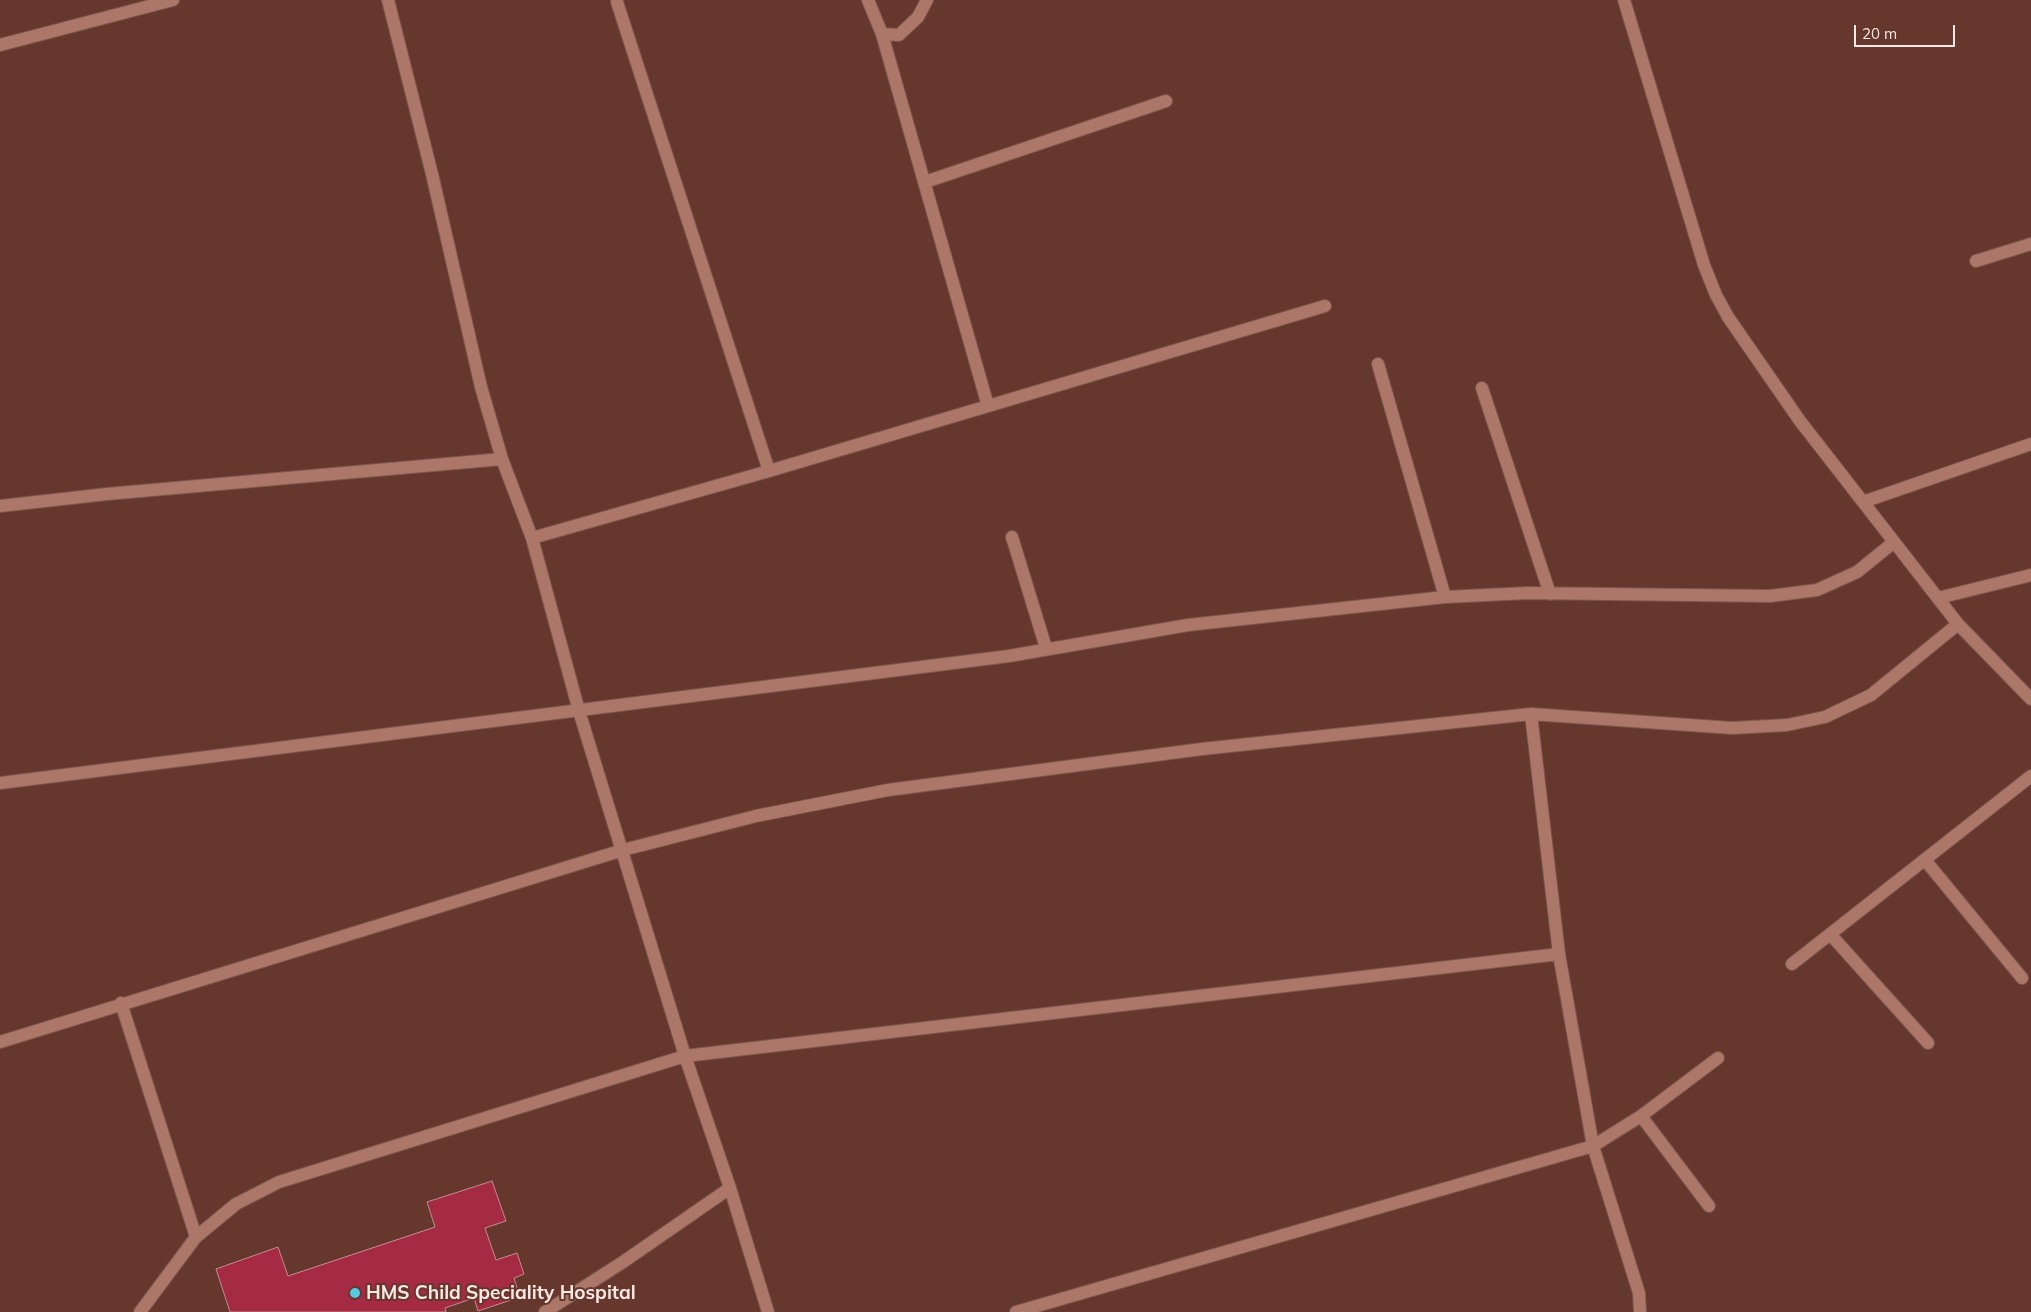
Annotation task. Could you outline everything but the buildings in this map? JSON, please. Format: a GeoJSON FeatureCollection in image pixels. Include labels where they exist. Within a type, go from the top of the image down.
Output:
{"type":"FeatureCollection","features":[{"type":"Feature","properties":{"kind":"street"},"geometry":{"type":"LineString","coordinates":[[0,45],[174,0]]}},
{"type":"Feature","properties":{"kind":"street"},"geometry":{"type":"LineString","coordinates":[[388,0],[432,174],[481,387],[502,459],[532,538],[579,710],[685,1056],[730,1188],[768,1312]]}},
{"type":"Feature","properties":{"kind":"street"},"geometry":{"type":"LineString","coordinates":[[868,0],[882,34],[988,406]]}},
{"type":"Feature","properties":{"kind":"street"},"geometry":{"type":"LineString","coordinates":[[882,34],[899,35],[918,18],[927,0]]}},
{"type":"Feature","properties":{"kind":"street"},"geometry":{"type":"LineString","coordinates":[[1624,0],[1704,265],[1716,295],[1728,317],[1800,421],[1958,624],[2031,699]]}},
{"type":"Feature","properties":{"kind":"street"},"geometry":{"type":"LineString","coordinates":[[617,2],[769,471]]}},
{"type":"Feature","properties":{"kind":"street"},"geometry":{"type":"LineString","coordinates":[[925,182],[1166,101]]}},
{"type":"Feature","properties":{"kind":"street"},"geometry":{"type":"LineString","coordinates":[[1976,261],[2031,244]]}},
{"type":"Feature","properties":{"kind":"street"},"geometry":{"type":"LineString","coordinates":[[532,538],[769,471],[1325,306]]}},
{"type":"Feature","properties":{"kind":"street"},"geometry":{"type":"LineString","coordinates":[[1378,364],[1445,597]]}},
{"type":"Feature","properties":{"kind":"street"},"geometry":{"type":"LineString","coordinates":[[1482,388],[1550,594]]}},
{"type":"Feature","properties":{"kind":"street"},"geometry":{"type":"LineString","coordinates":[[1863,502],[2031,444]]}},
{"type":"Feature","properties":{"kind":"street"},"geometry":{"type":"LineString","coordinates":[[0,506],[106,494],[502,459]]}},
{"type":"Feature","properties":{"kind":"street"},"geometry":{"type":"LineString","coordinates":[[1012,537],[1046,648]]}},
{"type":"Feature","properties":{"kind":"street"},"geometry":{"type":"LineString","coordinates":[[0,783],[1009,656],[1046,648],[1188,625],[1445,597],[1550,594],[1770,596],[1817,590],[1857,572],[1894,542]]}},
{"type":"Feature","properties":{"kind":"street"},"geometry":{"type":"LineString","coordinates":[[1938,598],[2031,575]]}},
{"type":"Feature","properties":{"kind":"street"},"geometry":{"type":"LineString","coordinates":[[0,1042],[121,1003],[622,850],[756,816],[888,790],[1202,749],[1531,714],[1732,728],[1787,725],[1825,717],[1870,695],[1958,624]]}},
{"type":"Feature","properties":{"kind":"street"},"geometry":{"type":"LineString","coordinates":[[1531,714],[1559,954],[1593,1146],[1639,1293],[1640,1312]]}},
{"type":"Feature","properties":{"kind":"street"},"geometry":{"type":"LineString","coordinates":[[1792,964],[2031,776]]}},
{"type":"Feature","properties":{"kind":"street"},"geometry":{"type":"LineString","coordinates":[[1925,860],[2022,978]]}},
{"type":"Feature","properties":{"kind":"street"},"geometry":{"type":"LineString","coordinates":[[1830,934],[1928,1044]]}},
{"type":"Feature","properties":{"kind":"street"},"geometry":{"type":"LineString","coordinates":[[140,1312],[196,1237],[236,1204],[279,1182],[685,1056],[1559,954]]}},
{"type":"Feature","properties":{"kind":"street"},"geometry":{"type":"LineString","coordinates":[[121,1003],[196,1237]]}},
{"type":"Feature","properties":{"kind":"street"},"geometry":{"type":"LineString","coordinates":[[1016,1312],[1593,1146],[1641,1116],[1718,1058]]}},
{"type":"Feature","properties":{"kind":"street"},"geometry":{"type":"LineString","coordinates":[[1641,1116],[1709,1206]]}},
{"type":"Feature","properties":{"kind":"street"},"geometry":{"type":"LineString","coordinates":[[544,1312],[623,1262],[730,1188]]}},
{"type":"Feature","properties":{"kind":"place","name":"HMS Child Speciality Hospital"},"geometry":{"type":"Point","coordinates":[355,1293]}}]}
